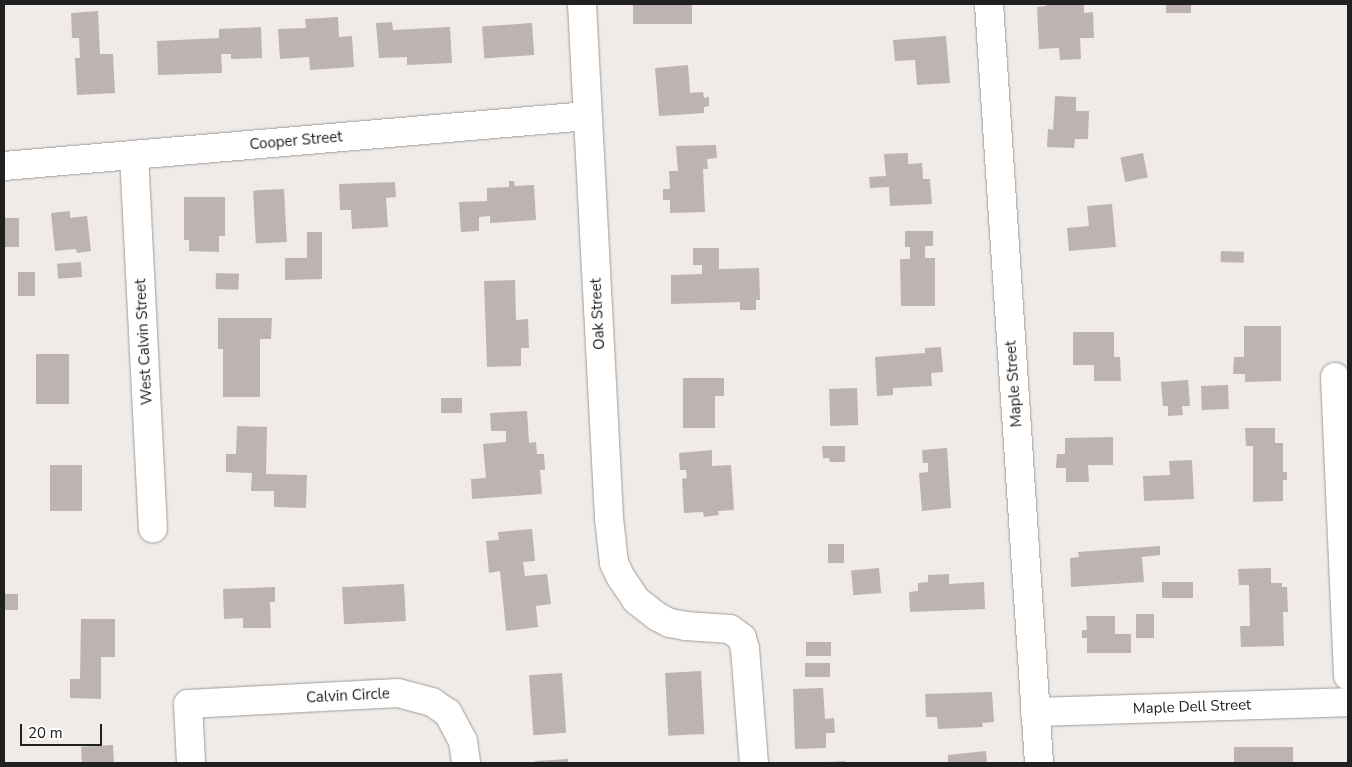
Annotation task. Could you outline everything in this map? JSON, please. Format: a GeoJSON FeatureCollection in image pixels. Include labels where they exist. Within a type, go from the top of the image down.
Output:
{"type":"FeatureCollection","features":[{"type":"Feature","properties":{"kind":"street","name":"Oak Street"},"geometry":{"type":"LineString","coordinates":[[582,4],[611,549],[614,563],[627,589],[649,612],[670,623],[730,629],[742,638],[745,649],[754,763]]}},
{"type":"Feature","properties":{"kind":"street","name":"Maple Street"},"geometry":{"type":"LineString","coordinates":[[989,4],[1039,763]]}},
{"type":"Feature","properties":{"kind":"street","name":"Cooper Street"},"geometry":{"type":"LineString","coordinates":[[4,166],[588,116]]}},
{"type":"Feature","properties":{"kind":"street","name":"West Calvin Street"},"geometry":{"type":"LineString","coordinates":[[134,155],[153,529]]}},
{"type":"Feature","properties":{"kind":"street"},"geometry":{"type":"LineString","coordinates":[[1335,377],[1348,676]]}},
{"type":"Feature","properties":{"kind":"street","name":"Calvin Circle"},"geometry":{"type":"LineString","coordinates":[[191,763],[188,704],[398,693],[432,702],[448,713],[463,741],[466,763]]}},
{"type":"Feature","properties":{"kind":"street","name":"Maple Dell Street"},"geometry":{"type":"LineString","coordinates":[[1035,712],[1348,702]]}},
{"type":"Feature","properties":{"kind":"building"},"geometry":{"type":"Polygon","coordinates":[[[633,4],[692,4],[692,24],[633,24],[633,4]]]}},
{"type":"Feature","properties":{"kind":"building"},"geometry":{"type":"Polygon","coordinates":[[[1046,4],[1084,4],[1084,13],[1093,12],[1094,38],[1080,38],[1081,59],[1060,60],[1059,48],[1039,49],[1037,7],[1046,6],[1046,4]]]}},
{"type":"Feature","properties":{"kind":"building"},"geometry":{"type":"Polygon","coordinates":[[[1166,4],[1191,4],[1191,13],[1166,13],[1166,4]]]}},
{"type":"Feature","properties":{"kind":"building"},"geometry":{"type":"Polygon","coordinates":[[[98,11],[100,54],[113,54],[115,93],[77,95],[75,58],[80,58],[79,38],[72,38],[71,13],[98,11]]]}},
{"type":"Feature","properties":{"kind":"building"},"geometry":{"type":"Polygon","coordinates":[[[338,17],[339,37],[352,36],[354,67],[310,70],[309,57],[280,59],[278,29],[306,28],[305,19],[338,17]]]}},
{"type":"Feature","properties":{"kind":"building"},"geometry":{"type":"Polygon","coordinates":[[[392,22],[393,30],[450,27],[452,63],[407,65],[407,57],[379,58],[376,23],[392,22]]]}},
{"type":"Feature","properties":{"kind":"building"},"geometry":{"type":"Polygon","coordinates":[[[532,23],[534,55],[484,58],[482,26],[532,23]]]}},
{"type":"Feature","properties":{"kind":"building"},"geometry":{"type":"Polygon","coordinates":[[[261,27],[262,58],[231,59],[231,54],[221,54],[222,73],[158,75],[157,41],[219,38],[219,29],[261,27]]]}},
{"type":"Feature","properties":{"kind":"building"},"geometry":{"type":"Polygon","coordinates":[[[946,36],[950,83],[917,85],[915,60],[895,61],[893,40],[946,36]]]}},
{"type":"Feature","properties":{"kind":"building"},"geometry":{"type":"Polygon","coordinates":[[[688,65],[690,93],[703,92],[704,98],[709,97],[709,106],[704,107],[704,113],[659,116],[655,68],[688,65]]]}},
{"type":"Feature","properties":{"kind":"building"},"geometry":{"type":"Polygon","coordinates":[[[1055,96],[1076,97],[1076,111],[1089,111],[1088,139],[1075,139],[1074,148],[1047,147],[1048,129],[1053,130],[1055,96]]]}},
{"type":"Feature","properties":{"kind":"building"},"geometry":{"type":"Polygon","coordinates":[[[716,145],[717,158],[707,159],[708,169],[703,169],[705,212],[670,213],[670,200],[663,200],[663,189],[670,189],[669,171],[678,171],[676,146],[716,145]]]}},
{"type":"Feature","properties":{"kind":"building"},"geometry":{"type":"Polygon","coordinates":[[[908,153],[908,164],[922,163],[923,179],[930,179],[932,204],[890,206],[889,187],[870,188],[869,177],[886,176],[884,154],[908,153]]]}},
{"type":"Feature","properties":{"kind":"building"},"geometry":{"type":"Polygon","coordinates":[[[1143,153],[1148,178],[1125,182],[1120,157],[1143,153]]]}},
{"type":"Feature","properties":{"kind":"building"},"geometry":{"type":"Polygon","coordinates":[[[509,181],[514,181],[515,186],[534,185],[536,220],[490,223],[490,216],[479,217],[479,231],[461,232],[459,202],[487,201],[487,188],[509,187],[509,181]]]}},
{"type":"Feature","properties":{"kind":"building"},"geometry":{"type":"Polygon","coordinates":[[[395,182],[396,197],[386,198],[388,227],[352,229],[351,210],[340,210],[339,184],[395,182]]]}},
{"type":"Feature","properties":{"kind":"building"},"geometry":{"type":"Polygon","coordinates":[[[284,189],[287,242],[256,244],[253,191],[284,189]]]}},
{"type":"Feature","properties":{"kind":"building"},"geometry":{"type":"Polygon","coordinates":[[[184,197],[225,197],[225,236],[219,236],[219,252],[189,251],[189,240],[184,240],[184,197]]]}},
{"type":"Feature","properties":{"kind":"building"},"geometry":{"type":"Polygon","coordinates":[[[1112,204],[1116,247],[1069,251],[1067,228],[1089,226],[1087,206],[1112,204]]]}},
{"type":"Feature","properties":{"kind":"building"},"geometry":{"type":"Polygon","coordinates":[[[70,211],[70,218],[87,216],[91,251],[77,253],[76,249],[55,251],[51,213],[70,211]]]}},
{"type":"Feature","properties":{"kind":"building"},"geometry":{"type":"Polygon","coordinates":[[[4,218],[19,218],[19,247],[4,247],[4,218]]]}},
{"type":"Feature","properties":{"kind":"building"},"geometry":{"type":"Polygon","coordinates":[[[905,231],[933,231],[933,246],[925,246],[925,258],[935,258],[935,306],[901,306],[900,259],[910,259],[910,247],[905,247],[905,231]]]}},
{"type":"Feature","properties":{"kind":"building"},"geometry":{"type":"Polygon","coordinates":[[[307,232],[322,232],[322,279],[285,280],[285,258],[307,258],[307,232]]]}},
{"type":"Feature","properties":{"kind":"building"},"geometry":{"type":"Polygon","coordinates":[[[693,248],[719,248],[719,269],[759,268],[760,300],[756,300],[756,310],[740,310],[740,302],[671,304],[671,275],[702,274],[702,265],[693,265],[693,248]]]}},
{"type":"Feature","properties":{"kind":"building"},"geometry":{"type":"Polygon","coordinates":[[[1221,251],[1244,252],[1244,263],[1221,262],[1221,251]]]}},
{"type":"Feature","properties":{"kind":"building"},"geometry":{"type":"Polygon","coordinates":[[[81,262],[82,277],[58,279],[57,264],[81,262]]]}},
{"type":"Feature","properties":{"kind":"building"},"geometry":{"type":"Polygon","coordinates":[[[18,272],[35,272],[35,296],[18,296],[18,272]]]}},
{"type":"Feature","properties":{"kind":"building"},"geometry":{"type":"Polygon","coordinates":[[[216,273],[239,274],[238,290],[215,289],[216,273]]]}},
{"type":"Feature","properties":{"kind":"building"},"geometry":{"type":"Polygon","coordinates":[[[515,280],[516,320],[528,319],[529,348],[521,348],[521,366],[487,367],[484,281],[515,280]]]}},
{"type":"Feature","properties":{"kind":"building"},"geometry":{"type":"Polygon","coordinates":[[[218,318],[272,318],[271,339],[260,339],[260,397],[223,397],[223,349],[218,349],[218,318]]]}},
{"type":"Feature","properties":{"kind":"building"},"geometry":{"type":"Polygon","coordinates":[[[1244,326],[1281,326],[1281,381],[1245,382],[1245,374],[1233,374],[1234,357],[1244,357],[1244,326]]]}},
{"type":"Feature","properties":{"kind":"building"},"geometry":{"type":"Polygon","coordinates":[[[1073,332],[1114,332],[1114,357],[1120,357],[1121,381],[1094,381],[1094,365],[1073,365],[1073,332]]]}},
{"type":"Feature","properties":{"kind":"building"},"geometry":{"type":"Polygon","coordinates":[[[941,347],[943,372],[931,373],[932,386],[893,388],[893,395],[877,396],[875,357],[925,353],[925,348],[941,347]]]}},
{"type":"Feature","properties":{"kind":"building"},"geometry":{"type":"Polygon","coordinates":[[[36,354],[69,354],[69,404],[36,404],[36,354]]]}},
{"type":"Feature","properties":{"kind":"building"},"geometry":{"type":"Polygon","coordinates":[[[683,378],[724,378],[724,396],[715,396],[715,428],[683,428],[683,378]]]}},
{"type":"Feature","properties":{"kind":"building"},"geometry":{"type":"Polygon","coordinates":[[[1188,380],[1190,406],[1182,406],[1183,415],[1168,416],[1168,406],[1163,406],[1161,382],[1188,380]]]}},
{"type":"Feature","properties":{"kind":"building"},"geometry":{"type":"Polygon","coordinates":[[[1228,385],[1229,409],[1202,410],[1201,386],[1228,385]]]}},
{"type":"Feature","properties":{"kind":"building"},"geometry":{"type":"Polygon","coordinates":[[[857,388],[858,425],[830,426],[829,389],[857,388]]]}},
{"type":"Feature","properties":{"kind":"building"},"geometry":{"type":"Polygon","coordinates":[[[441,398],[462,398],[462,413],[441,413],[441,398]]]}},
{"type":"Feature","properties":{"kind":"building"},"geometry":{"type":"Polygon","coordinates":[[[527,411],[529,443],[536,442],[537,454],[544,454],[545,470],[540,470],[542,494],[472,499],[471,479],[486,478],[483,444],[506,442],[506,431],[491,431],[490,413],[527,411]]]}},
{"type":"Feature","properties":{"kind":"building"},"geometry":{"type":"Polygon","coordinates":[[[237,426],[267,427],[266,474],[307,475],[306,508],[274,507],[274,491],[251,491],[252,473],[226,472],[226,454],[236,454],[237,426]]]}},
{"type":"Feature","properties":{"kind":"building"},"geometry":{"type":"Polygon","coordinates":[[[1245,428],[1275,428],[1275,443],[1283,443],[1283,472],[1287,472],[1287,480],[1283,480],[1283,501],[1253,502],[1253,446],[1246,446],[1245,428]]]}},
{"type":"Feature","properties":{"kind":"building"},"geometry":{"type":"Polygon","coordinates":[[[1113,437],[1113,465],[1088,465],[1089,482],[1066,482],[1066,468],[1056,468],[1057,454],[1065,454],[1065,438],[1113,437]]]}},
{"type":"Feature","properties":{"kind":"building"},"geometry":{"type":"Polygon","coordinates":[[[822,446],[845,446],[845,462],[830,462],[829,458],[823,458],[822,446]]]}},
{"type":"Feature","properties":{"kind":"building"},"geometry":{"type":"Polygon","coordinates":[[[947,448],[951,508],[922,511],[919,473],[928,472],[928,463],[923,463],[922,450],[947,448]]]}},
{"type":"Feature","properties":{"kind":"building"},"geometry":{"type":"Polygon","coordinates":[[[712,450],[712,466],[731,465],[734,510],[718,511],[719,515],[704,517],[703,512],[684,513],[682,479],[687,478],[686,470],[680,470],[679,453],[712,450]]]}},
{"type":"Feature","properties":{"kind":"building"},"geometry":{"type":"Polygon","coordinates":[[[1192,460],[1194,499],[1144,501],[1143,476],[1170,475],[1169,461],[1192,460]]]}},
{"type":"Feature","properties":{"kind":"building"},"geometry":{"type":"Polygon","coordinates":[[[50,465],[82,465],[82,511],[50,511],[50,465]]]}},
{"type":"Feature","properties":{"kind":"building"},"geometry":{"type":"Polygon","coordinates":[[[532,529],[535,561],[523,562],[525,576],[547,574],[551,604],[536,606],[538,627],[506,631],[500,571],[489,573],[486,541],[499,540],[498,532],[532,529]]]}},
{"type":"Feature","properties":{"kind":"building"},"geometry":{"type":"Polygon","coordinates":[[[828,544],[844,544],[844,563],[828,563],[828,544]]]}},
{"type":"Feature","properties":{"kind":"building"},"geometry":{"type":"Polygon","coordinates":[[[1160,546],[1160,555],[1142,557],[1144,582],[1071,587],[1070,558],[1079,557],[1078,552],[1160,546]]]}},
{"type":"Feature","properties":{"kind":"building"},"geometry":{"type":"Polygon","coordinates":[[[879,568],[881,593],[853,595],[851,570],[879,568]]]}},
{"type":"Feature","properties":{"kind":"building"},"geometry":{"type":"Polygon","coordinates":[[[1271,568],[1271,583],[1282,583],[1282,587],[1287,587],[1288,612],[1283,612],[1284,646],[1241,647],[1240,626],[1250,626],[1249,585],[1239,585],[1238,569],[1271,568]]]}},
{"type":"Feature","properties":{"kind":"building"},"geometry":{"type":"Polygon","coordinates":[[[949,574],[949,584],[984,582],[985,609],[910,612],[909,592],[918,591],[918,583],[928,582],[928,575],[949,574]]]}},
{"type":"Feature","properties":{"kind":"building"},"geometry":{"type":"Polygon","coordinates":[[[1162,582],[1193,582],[1193,598],[1162,598],[1162,582]]]}},
{"type":"Feature","properties":{"kind":"building"},"geometry":{"type":"Polygon","coordinates":[[[404,584],[406,621],[344,624],[342,587],[404,584]]]}},
{"type":"Feature","properties":{"kind":"building"},"geometry":{"type":"Polygon","coordinates":[[[275,587],[275,602],[270,602],[271,628],[243,628],[243,618],[224,619],[223,589],[275,587]]]}},
{"type":"Feature","properties":{"kind":"building"},"geometry":{"type":"Polygon","coordinates":[[[4,594],[18,594],[18,610],[4,610],[4,594]]]}},
{"type":"Feature","properties":{"kind":"building"},"geometry":{"type":"Polygon","coordinates":[[[1136,614],[1154,614],[1154,638],[1136,638],[1136,614]]]}},
{"type":"Feature","properties":{"kind":"building"},"geometry":{"type":"Polygon","coordinates":[[[1086,616],[1115,616],[1115,634],[1131,634],[1131,653],[1087,653],[1087,638],[1082,638],[1082,630],[1087,630],[1086,616]]]}},
{"type":"Feature","properties":{"kind":"building"},"geometry":{"type":"Polygon","coordinates":[[[81,619],[115,619],[115,657],[101,657],[101,699],[70,698],[70,679],[80,679],[81,619]]]}},
{"type":"Feature","properties":{"kind":"building"},"geometry":{"type":"Polygon","coordinates":[[[806,642],[831,642],[831,656],[806,656],[806,642]]]}},
{"type":"Feature","properties":{"kind":"building"},"geometry":{"type":"Polygon","coordinates":[[[805,663],[830,663],[830,677],[805,677],[805,663]]]}},
{"type":"Feature","properties":{"kind":"building"},"geometry":{"type":"Polygon","coordinates":[[[701,671],[704,734],[668,736],[665,673],[701,671]]]}},
{"type":"Feature","properties":{"kind":"building"},"geometry":{"type":"Polygon","coordinates":[[[562,673],[566,733],[533,735],[529,675],[562,673]]]}},
{"type":"Feature","properties":{"kind":"building"},"geometry":{"type":"Polygon","coordinates":[[[823,688],[825,719],[834,718],[835,733],[826,733],[826,748],[795,749],[793,689],[823,688]]]}},
{"type":"Feature","properties":{"kind":"building"},"geometry":{"type":"Polygon","coordinates":[[[992,692],[994,722],[982,723],[983,727],[938,729],[937,717],[926,717],[925,694],[992,692]]]}},
{"type":"Feature","properties":{"kind":"building"},"geometry":{"type":"Polygon","coordinates":[[[113,745],[114,763],[82,763],[81,747],[113,745]]]}},
{"type":"Feature","properties":{"kind":"building"},"geometry":{"type":"Polygon","coordinates":[[[1234,747],[1293,747],[1293,763],[1234,763],[1234,747]]]}},
{"type":"Feature","properties":{"kind":"building"},"geometry":{"type":"Polygon","coordinates":[[[986,751],[987,763],[948,763],[948,755],[986,751]]]}},
{"type":"Feature","properties":{"kind":"building"},"geometry":{"type":"Polygon","coordinates":[[[568,759],[568,763],[535,763],[535,761],[568,759]]]}},
{"type":"Feature","properties":{"kind":"building"},"geometry":{"type":"Polygon","coordinates":[[[845,761],[845,763],[826,763],[826,762],[845,761]]]}}]}
